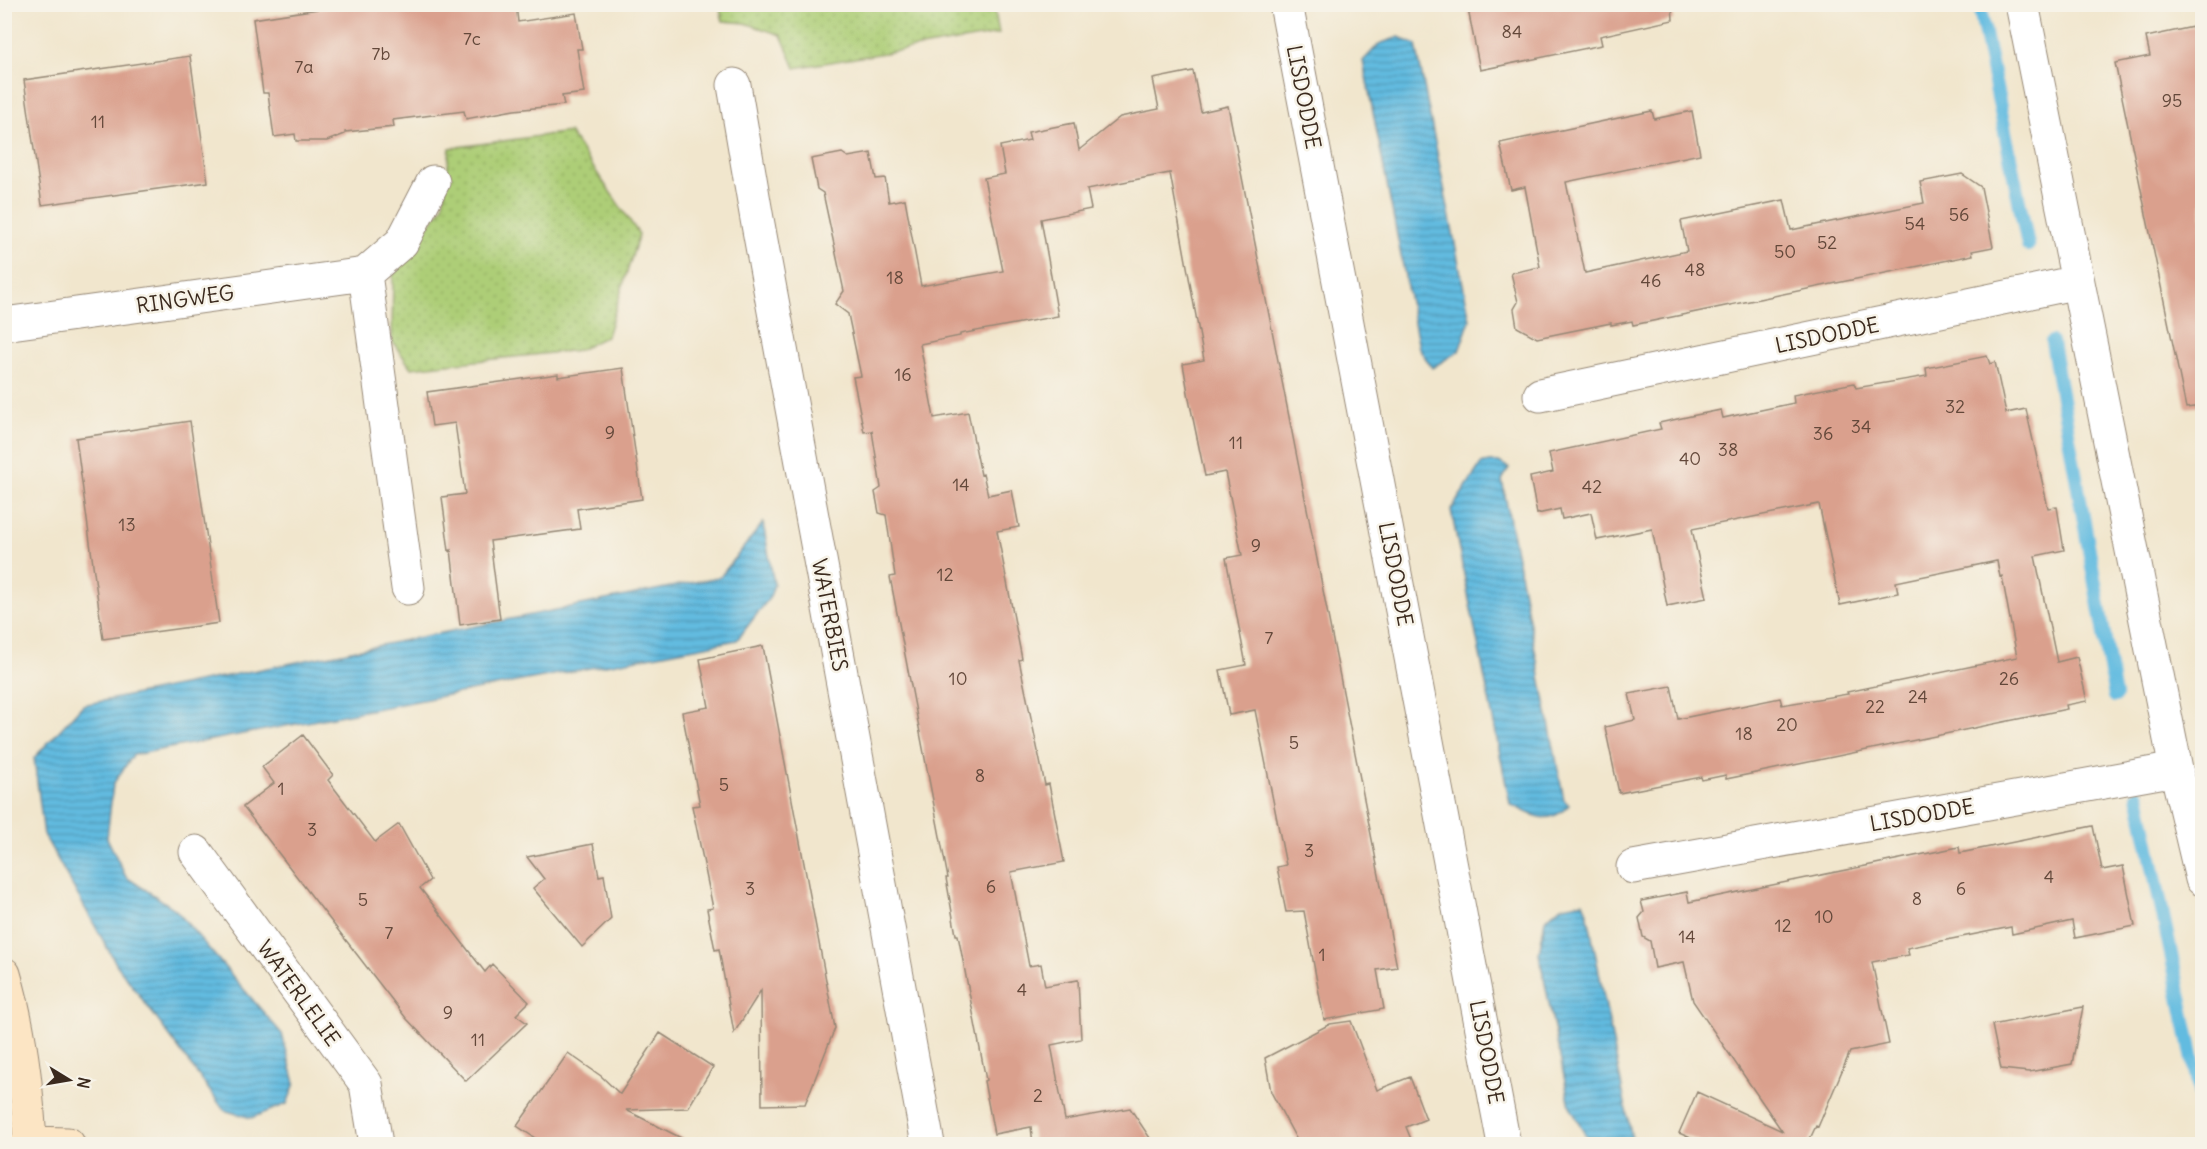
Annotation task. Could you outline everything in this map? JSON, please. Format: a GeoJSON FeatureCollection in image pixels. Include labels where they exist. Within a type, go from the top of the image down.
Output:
{"type":"FeatureCollection","features":[{"type":"Feature","properties":{"kind":"main road"},"geometry":{"type":"LineString","coordinates":[[4,974],[16,1017],[28,1102],[29,1144],[68,1144]]}},
{"type":"Feature","properties":{"kind":"street","name":"LISDODDE"},"geometry":{"type":"LineString","coordinates":[[1286,4],[1504,1144]]}},
{"type":"Feature","properties":{"kind":"street"},"geometry":{"type":"LineString","coordinates":[[2022,4],[2176,769],[2202,879]]}},
{"type":"Feature","properties":{"kind":"street","name":"WATERBIES"},"geometry":{"type":"LineString","coordinates":[[734,85],[756,219],[928,1144]]}},
{"type":"Feature","properties":{"kind":"street"},"geometry":{"type":"LineString","coordinates":[[408,588],[365,274],[402,243],[433,182]]}},
{"type":"Feature","properties":{"kind":"street","name":"RINGWEG"},"geometry":{"type":"LineString","coordinates":[[4,324],[365,274]]}},
{"type":"Feature","properties":{"kind":"street","name":"LISDODDE"},"geometry":{"type":"LineString","coordinates":[[1540,395],[2078,282]]}},
{"type":"Feature","properties":{"kind":"street","name":"LISDODDE"},"geometry":{"type":"LineString","coordinates":[[1633,867],[2176,769]]}},
{"type":"Feature","properties":{"kind":"street","name":"WATERLELIE"},"geometry":{"type":"LineString","coordinates":[[196,852],[366,1084],[376,1144]]}},
{"type":"Feature","properties":{"kind":"green space"},"geometry":{"type":"Polygon","coordinates":[[[719,5],[994,5],[999,34],[795,68],[781,35],[745,23],[723,21],[719,5]]]}},
{"type":"Feature","properties":{"kind":"green space"},"geometry":{"type":"Polygon","coordinates":[[[569,132],[639,234],[607,336],[579,350],[411,368],[392,341],[393,275],[443,206],[450,148],[569,132]]]}},
{"type":"Feature","properties":{"kind":"water"},"geometry":{"type":"Polygon","coordinates":[[[1399,37],[1416,45],[1470,320],[1459,351],[1432,368],[1419,348],[1363,61],[1379,44],[1399,37]]]}},
{"type":"Feature","properties":{"kind":"water"},"geometry":{"type":"Polygon","coordinates":[[[1499,462],[1509,468],[1502,480],[1564,800],[1569,805],[1562,812],[1547,818],[1533,815],[1510,804],[1451,510],[1481,464],[1499,462]]]}},
{"type":"Feature","properties":{"kind":"water"},"geometry":{"type":"Polygon","coordinates":[[[763,523],[774,584],[770,597],[737,640],[133,755],[113,784],[107,838],[126,877],[175,909],[282,1034],[295,1083],[287,1104],[251,1118],[224,1110],[117,965],[44,835],[34,758],[83,705],[720,577],[763,523]]]}},
{"type":"Feature","properties":{"kind":"water"},"geometry":{"type":"Polygon","coordinates":[[[1583,902],[1587,911],[1633,1144],[1599,1144],[1586,1136],[1570,1106],[1539,954],[1545,920],[1560,907],[1583,902]]]}},
{"type":"Feature","properties":{"kind":"building"},"geometry":{"type":"Polygon","coordinates":[[[351,4],[516,4],[518,22],[576,13],[582,49],[577,49],[584,93],[562,96],[564,105],[514,110],[466,119],[464,111],[393,120],[394,127],[345,132],[327,141],[296,141],[295,134],[274,137],[268,93],[263,93],[253,19],[351,4]]]}},
{"type":"Feature","properties":{"kind":"building"},"geometry":{"type":"Polygon","coordinates":[[[1467,4],[1672,4],[1673,20],[1600,36],[1602,45],[1480,70],[1467,4]]]}},
{"type":"Feature","properties":{"kind":"building"},"geometry":{"type":"Polygon","coordinates":[[[2202,25],[2202,406],[2186,408],[2115,63],[2150,56],[2146,37],[2202,25]]]}},
{"type":"Feature","properties":{"kind":"building"},"geometry":{"type":"Polygon","coordinates":[[[190,56],[208,182],[42,205],[24,80],[190,56]]]}},
{"type":"Feature","properties":{"kind":"building"},"geometry":{"type":"Polygon","coordinates":[[[1193,71],[1201,112],[1228,106],[1397,967],[1377,970],[1384,1009],[1324,1020],[1304,911],[1286,912],[1277,867],[1286,865],[1255,710],[1229,715],[1220,670],[1246,665],[1226,558],[1242,555],[1225,472],[1205,476],[1190,404],[1183,364],[1204,360],[1170,173],[1087,189],[1091,209],[1041,219],[1058,316],[960,334],[960,336],[920,344],[934,418],[968,412],[981,475],[983,474],[988,495],[1012,490],[1019,527],[997,531],[1022,659],[1019,660],[1045,785],[1049,784],[1064,862],[1011,872],[1029,966],[1041,964],[1045,986],[1078,980],[1081,1039],[1051,1045],[1065,1120],[1130,1108],[1154,1144],[1033,1144],[1031,1127],[994,1134],[984,1081],[986,1080],[958,935],[956,935],[946,878],[948,878],[890,577],[895,576],[886,515],[879,513],[875,492],[881,488],[872,431],[864,432],[853,377],[861,376],[848,314],[835,304],[844,291],[823,193],[817,189],[811,159],[842,153],[848,157],[871,153],[876,179],[885,178],[889,202],[905,199],[921,286],[1003,271],[984,178],[1005,174],[1000,146],[1030,140],[1028,132],[1074,123],[1079,150],[1120,117],[1159,109],[1153,79],[1193,71]]]}},
{"type":"Feature","properties":{"kind":"building"},"geometry":{"type":"Polygon","coordinates":[[[1652,111],[1654,119],[1692,111],[1700,154],[1566,182],[1585,273],[1687,251],[1681,221],[1784,200],[1791,230],[1924,203],[1920,182],[1962,174],[1981,187],[1993,247],[1972,251],[1973,255],[1633,325],[1632,321],[1611,325],[1611,323],[1537,338],[1517,327],[1514,309],[1518,302],[1511,273],[1540,267],[1525,187],[1511,190],[1500,143],[1652,111]]]}},
{"type":"Feature","properties":{"kind":"building"},"geometry":{"type":"Polygon","coordinates":[[[1987,356],[1990,364],[1995,362],[2006,413],[2026,409],[2048,508],[2057,507],[2064,550],[2035,556],[2057,662],[2077,657],[2087,701],[2066,705],[2067,709],[1726,779],[1726,775],[1702,780],[1701,777],[1619,793],[1605,727],[1635,720],[1629,694],[1671,686],[1678,719],[1780,698],[1782,705],[1848,694],[1847,692],[2017,657],[2002,576],[2000,577],[1997,561],[1896,582],[1898,593],[1840,605],[1819,504],[1692,529],[1707,598],[1667,606],[1652,529],[1597,540],[1591,513],[1562,519],[1560,509],[1537,514],[1530,477],[1553,472],[1549,453],[1661,429],[1659,423],[1691,416],[1721,410],[1723,418],[1794,403],[1793,395],[1854,383],[1856,388],[1927,376],[1926,368],[1987,356]]]}},
{"type":"Feature","properties":{"kind":"building"},"geometry":{"type":"Polygon","coordinates":[[[623,368],[642,499],[577,509],[580,529],[490,541],[500,619],[460,625],[442,497],[465,494],[455,423],[432,426],[427,392],[558,374],[558,377],[623,368]]]}},
{"type":"Feature","properties":{"kind":"building"},"geometry":{"type":"Polygon","coordinates":[[[190,421],[219,623],[103,639],[76,438],[190,421]]]}},
{"type":"Feature","properties":{"kind":"building"},"geometry":{"type":"Polygon","coordinates":[[[763,646],[835,1028],[805,1104],[762,1105],[761,990],[734,1033],[719,949],[715,950],[707,909],[713,908],[692,806],[700,805],[682,712],[709,707],[700,659],[763,646]]]}},
{"type":"Feature","properties":{"kind":"building"},"geometry":{"type":"Polygon","coordinates":[[[303,735],[333,775],[328,780],[375,842],[399,824],[430,880],[420,888],[485,972],[492,964],[529,1002],[516,1015],[527,1023],[466,1081],[406,1018],[243,807],[274,783],[262,767],[303,735]]]}},
{"type":"Feature","properties":{"kind":"building"},"geometry":{"type":"Polygon","coordinates":[[[2093,826],[2102,870],[2123,866],[2135,926],[2075,938],[2072,921],[2012,934],[2011,927],[1907,948],[1909,955],[1872,962],[1889,1044],[1850,1052],[1818,1127],[1816,1126],[1808,1143],[1813,1144],[1705,1144],[1679,1133],[1697,1092],[1782,1131],[1693,1001],[1684,962],[1655,968],[1650,941],[1643,937],[1639,918],[1644,912],[1641,901],[1687,892],[1689,902],[1959,847],[1960,853],[2093,826]]]}},
{"type":"Feature","properties":{"kind":"building"},"geometry":{"type":"Polygon","coordinates":[[[593,844],[599,876],[604,875],[611,919],[582,947],[533,888],[544,879],[527,857],[593,844]]]}},
{"type":"Feature","properties":{"kind":"building"},"geometry":{"type":"Polygon","coordinates":[[[2083,1007],[2072,1064],[2029,1072],[2001,1069],[1992,1025],[2083,1007]]]}},
{"type":"Feature","properties":{"kind":"building"},"geometry":{"type":"Polygon","coordinates":[[[1351,1021],[1377,1090],[1410,1077],[1426,1119],[1406,1127],[1413,1144],[1299,1144],[1271,1092],[1265,1058],[1330,1024],[1351,1021]]]}},
{"type":"Feature","properties":{"kind":"building"},"geometry":{"type":"Polygon","coordinates":[[[660,1033],[713,1067],[688,1108],[626,1110],[693,1144],[544,1144],[517,1126],[568,1053],[601,1076],[620,1094],[660,1033]]]}},
{"type":"Feature","properties":{"kind":"waterway"},"geometry":{"type":"LineString","coordinates":[[1979,4],[2028,245]]}},
{"type":"Feature","properties":{"kind":"waterway"},"geometry":{"type":"LineString","coordinates":[[2052,342],[2115,696]]}},
{"type":"Feature","properties":{"kind":"waterway"},"geometry":{"type":"LineString","coordinates":[[2138,795],[2202,1103]]}}]}
